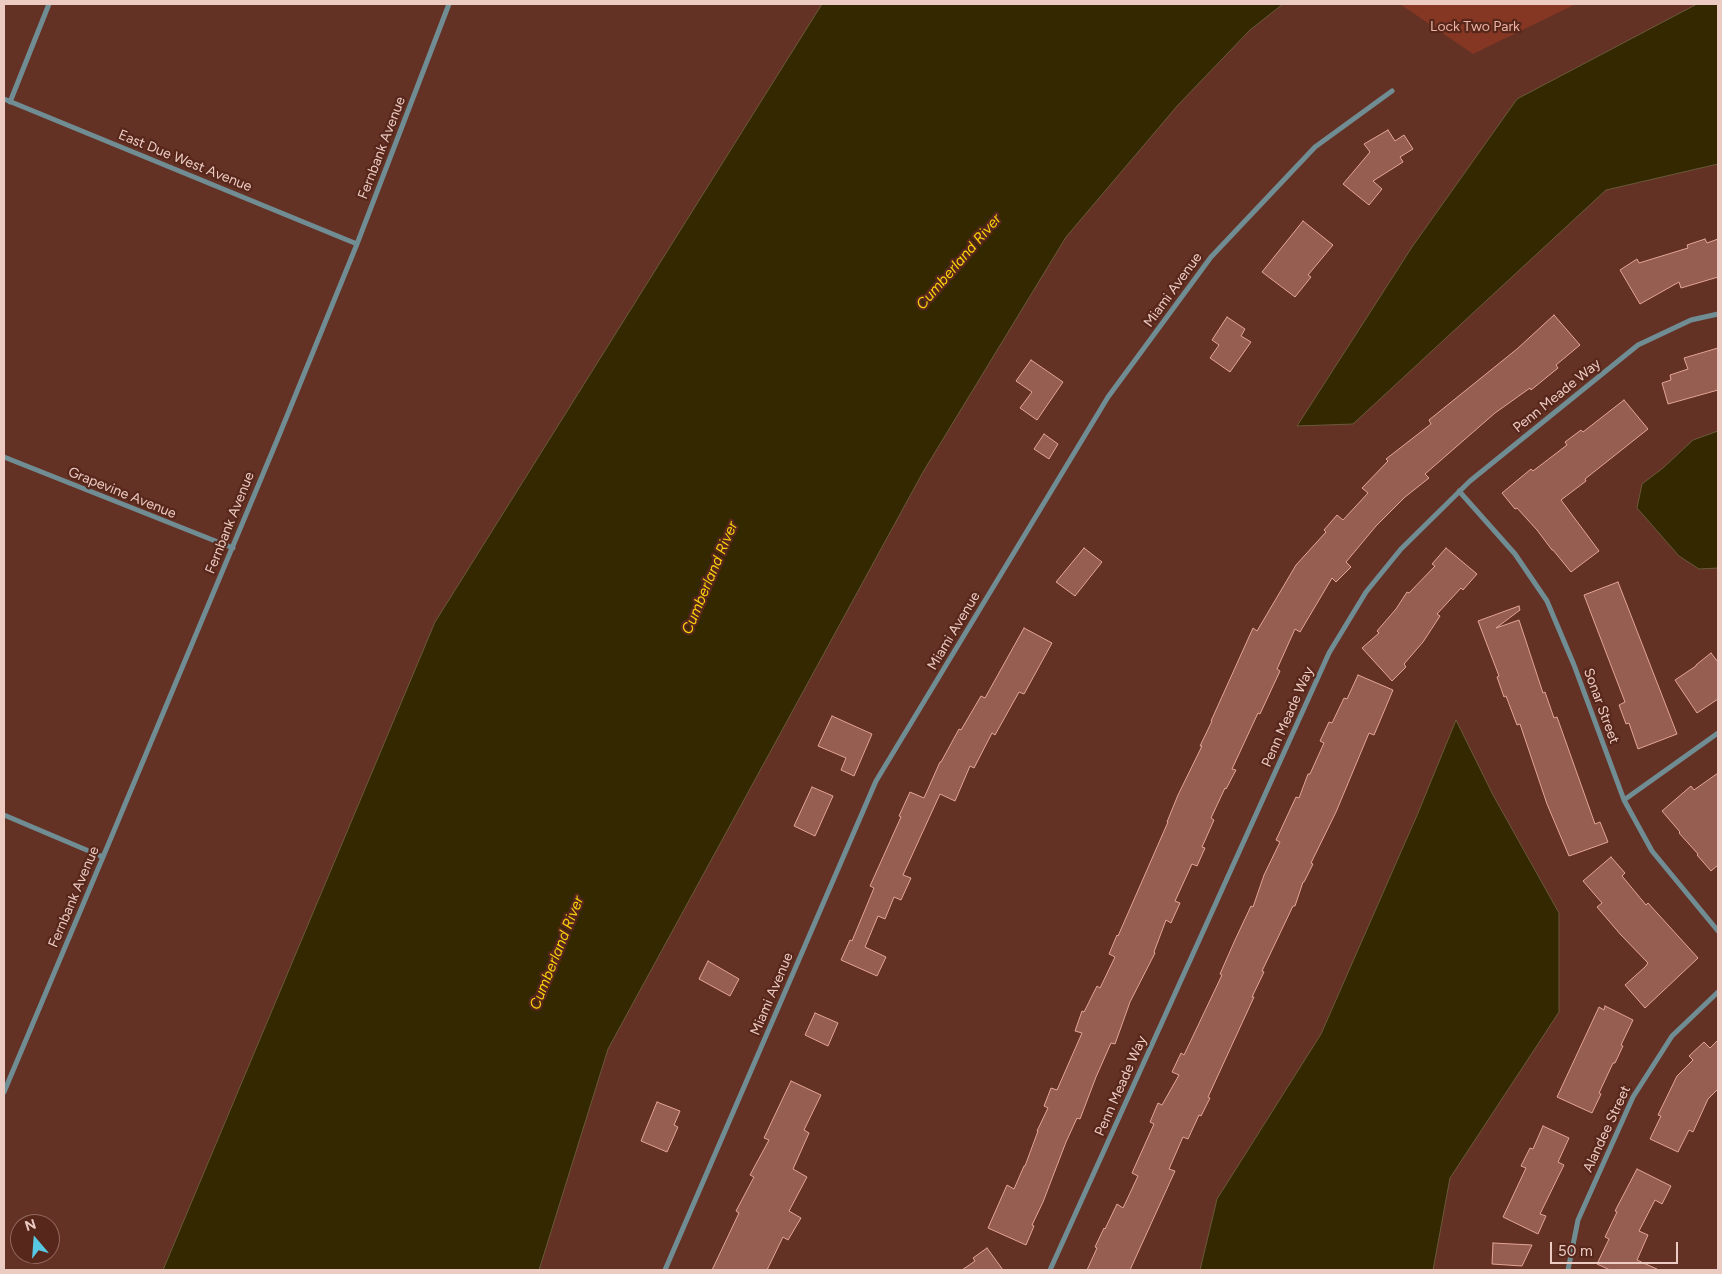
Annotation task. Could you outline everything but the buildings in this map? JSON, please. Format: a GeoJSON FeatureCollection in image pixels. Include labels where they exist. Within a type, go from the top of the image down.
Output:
{"type":"FeatureCollection","features":[{"type":"Feature","properties":{"kind":"street"},"geometry":{"type":"LineString","coordinates":[[10,102],[49,4]]}},
{"type":"Feature","properties":{"kind":"street","name":"Fernbank Avenue"},"geometry":{"type":"LineString","coordinates":[[4,1092],[104,857],[357,244],[449,4]]}},
{"type":"Feature","properties":{"kind":"street","name":"Miami Avenue"},"geometry":{"type":"LineString","coordinates":[[665,1270],[876,781],[1103,405],[1211,257],[1315,147],[1392,91]]}},
{"type":"Feature","properties":{"kind":"street","name":"East Due West Avenue"},"geometry":{"type":"LineString","coordinates":[[4,99],[357,244]]}},
{"type":"Feature","properties":{"kind":"street","name":"Penn Meade Way"},"geometry":{"type":"LineString","coordinates":[[1050,1270],[1329,653],[1366,592],[1401,549],[1470,481],[1638,345],[1691,320],[1718,314]]}},
{"type":"Feature","properties":{"kind":"street","name":"Grapevine Avenue"},"geometry":{"type":"LineString","coordinates":[[4,458],[232,548]]}},
{"type":"Feature","properties":{"kind":"street","name":"Sonar Street"},"geometry":{"type":"LineString","coordinates":[[1460,491],[1516,554],[1547,602],[1574,665],[1624,800],[1652,851],[1718,931]]}},
{"type":"Feature","properties":{"kind":"street"},"geometry":{"type":"LineString","coordinates":[[1624,800],[1718,733]]}},
{"type":"Feature","properties":{"kind":"street"},"geometry":{"type":"LineString","coordinates":[[4,815],[104,857]]}},
{"type":"Feature","properties":{"kind":"street","name":"Alandee Street"},"geometry":{"type":"LineString","coordinates":[[1568,1270],[1578,1220],[1633,1097],[1672,1036],[1718,992]]}},
{"type":"Feature","properties":{"kind":"green space","name":"Lock Two Park"},"geometry":{"type":"Polygon","coordinates":[[[1400,4],[1576,4],[1473,54],[1400,4]]]}},
{"type":"Feature","properties":{"kind":"water","name":"Cumberland River"},"geometry":{"type":"Polygon","coordinates":[[[822,4],[1283,4],[1250,30],[1178,105],[1066,237],[923,472],[608,1049],[539,1270],[163,1270],[435,622],[822,4]]]}},
{"type":"Feature","properties":{"kind":"water"},"geometry":{"type":"Polygon","coordinates":[[[1697,4],[1718,4],[1718,164],[1606,190],[1353,424],[1297,426],[1412,247],[1517,99],[1697,4]]]}},
{"type":"Feature","properties":{"kind":"water"},"geometry":{"type":"Polygon","coordinates":[[[1718,431],[1718,568],[1699,569],[1679,556],[1637,508],[1642,484],[1663,468],[1693,440],[1718,431]]]}},
{"type":"Feature","properties":{"kind":"water"},"geometry":{"type":"Polygon","coordinates":[[[1456,720],[1493,795],[1559,913],[1559,1012],[1450,1178],[1433,1270],[1200,1270],[1217,1199],[1321,1034],[1418,813],[1456,720]]]}}]}
